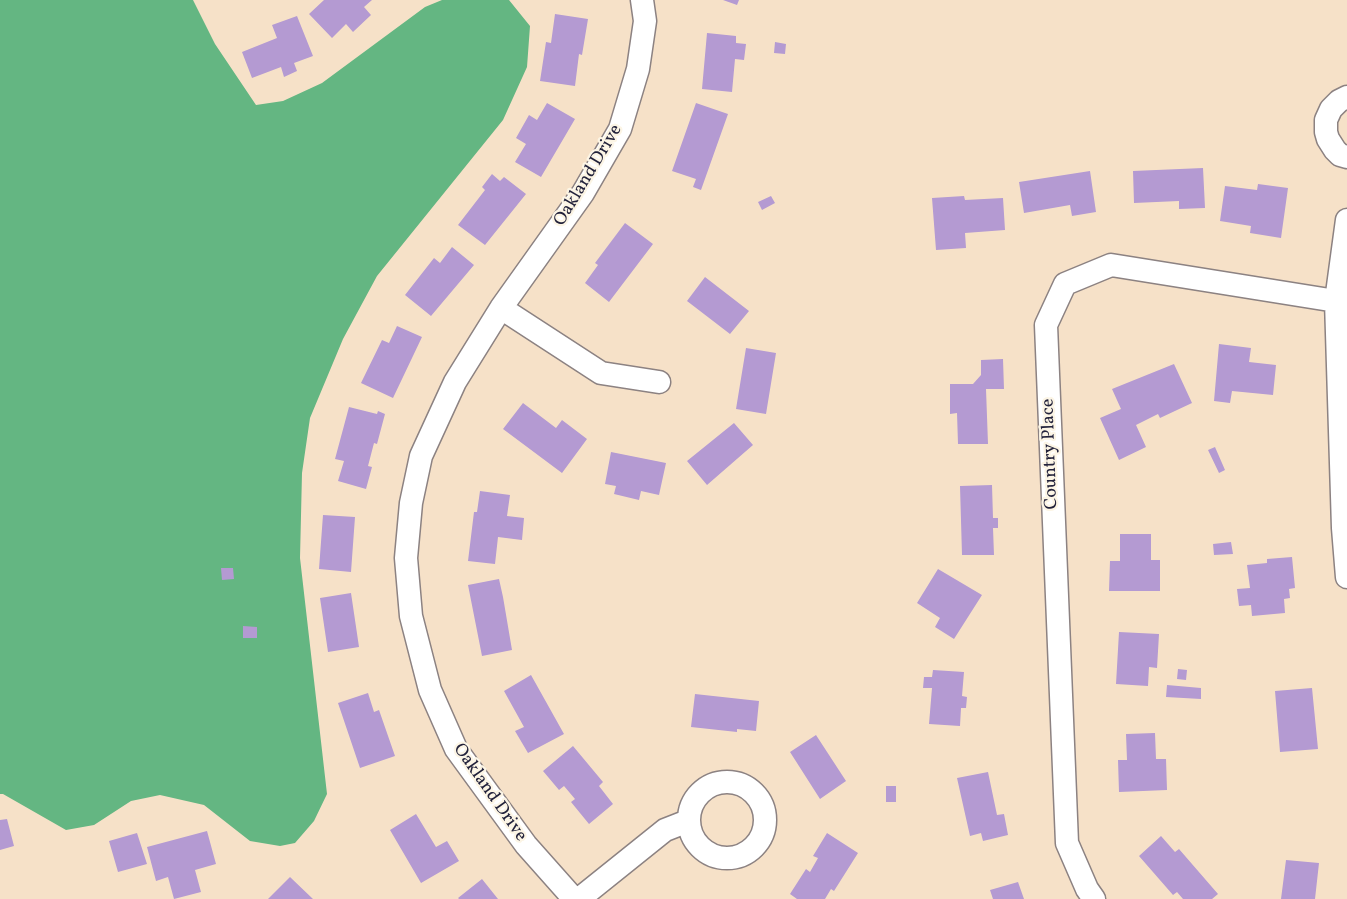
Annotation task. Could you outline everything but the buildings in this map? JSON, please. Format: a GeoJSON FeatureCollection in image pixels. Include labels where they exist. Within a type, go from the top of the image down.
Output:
{"type":"FeatureCollection","features":[{"type":"Feature","properties":{"kind":"street","name":"Oakland Drive"},"geometry":{"type":"LineString","coordinates":[[574,899],[526,845],[456,749],[430,690],[410,616],[406,558],[411,503],[421,456],[455,382],[501,308],[583,193],[620,129],[638,69],[644,21],[642,0]]}},
{"type":"Feature","properties":{"kind":"street"},"geometry":{"type":"LineString","coordinates":[[1347,97],[1339,101],[1326,120],[1328,139],[1340,155],[1347,157]]}},
{"type":"Feature","properties":{"kind":"street"},"geometry":{"type":"LineString","coordinates":[[1347,220],[1336,301],[1343,528],[1347,577]]}},
{"type":"Feature","properties":{"kind":"street","name":"Country Place"},"geometry":{"type":"LineString","coordinates":[[1094,899],[1087,889],[1067,843],[1046,325],[1065,284],[1111,265],[1336,301]]}},
{"type":"Feature","properties":{"kind":"street"},"geometry":{"type":"LineString","coordinates":[[501,308],[600,373],[659,382]]}},
{"type":"Feature","properties":{"kind":"street"},"geometry":{"type":"LineString","coordinates":[[579,899],[665,830],[688,821]]}},
{"type":"Feature","properties":{"kind":"green space"},"geometry":{"type":"Polygon","coordinates":[[[0,0],[193,0],[215,44],[256,105],[283,101],[322,83],[425,7],[442,0],[509,0],[530,26],[527,67],[503,120],[377,276],[343,339],[310,418],[302,473],[300,558],[327,794],[314,821],[295,843],[280,846],[250,841],[204,805],[160,795],[131,801],[94,825],[66,830],[0,794],[0,0]]]}}]}
